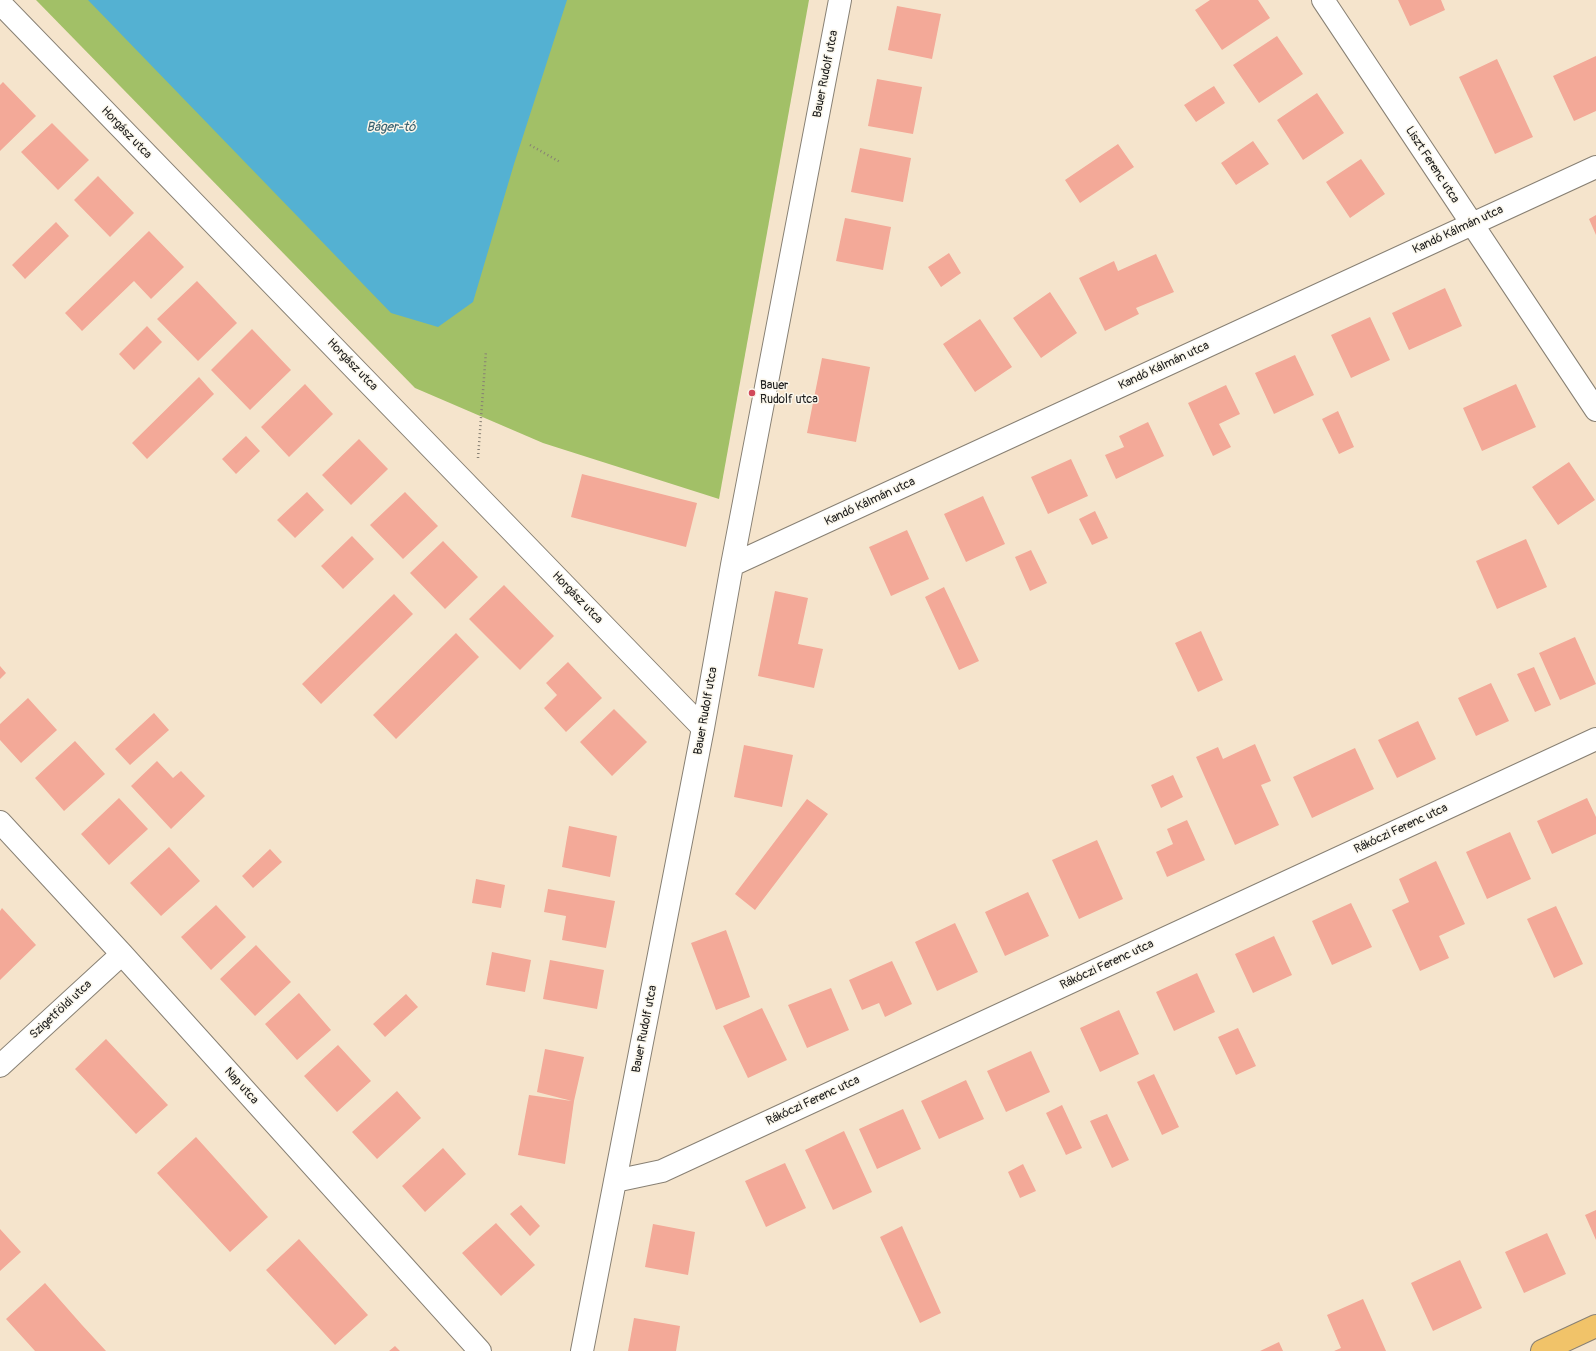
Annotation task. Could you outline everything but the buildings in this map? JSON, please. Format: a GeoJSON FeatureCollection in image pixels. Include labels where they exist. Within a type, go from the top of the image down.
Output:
{"type":"FeatureCollection","features":[{"type":"Feature","properties":{"kind":"main road"},"geometry":{"type":"LineString","coordinates":[[1542,1351],[1596,1326]]}},
{"type":"Feature","properties":{"kind":"street","name":"Bauer Rudolf utca"},"geometry":{"type":"LineString","coordinates":[[582,1351],[703,728],[732,565],[840,0]]}},
{"type":"Feature","properties":{"kind":"street","name":"Liszt Ferenc utca"},"geometry":{"type":"LineString","coordinates":[[1323,0],[1596,410]]}},
{"type":"Feature","properties":{"kind":"street","name":"Horgász utca"},"geometry":{"type":"LineString","coordinates":[[0,3],[703,728]]}},
{"type":"Feature","properties":{"kind":"street","name":"Kandó Kálmán utca"},"geometry":{"type":"LineString","coordinates":[[732,565],[1596,166]]}},
{"type":"Feature","properties":{"kind":"street","name":"Rákóczi Ferenc utca"},"geometry":{"type":"LineString","coordinates":[[615,1181],[662,1171],[1596,739]]}},
{"type":"Feature","properties":{"kind":"street","name":"Nap utca"},"geometry":{"type":"LineString","coordinates":[[0,822],[122,954],[480,1351]]}},
{"type":"Feature","properties":{"kind":"street","name":"Szigetföldi utca"},"geometry":{"type":"LineString","coordinates":[[0,1066],[122,954]]}},
{"type":"Feature","properties":{"kind":"path"},"geometry":{"type":"LineString","coordinates":[[530,145],[560,162]]}},
{"type":"Feature","properties":{"kind":"path"},"geometry":{"type":"LineString","coordinates":[[475,492],[486,351]]}},
{"type":"Feature","properties":{"kind":"green space"},"geometry":{"type":"Polygon","coordinates":[[[36,0],[809,0],[719,499],[543,443],[415,388],[36,0]]]}},
{"type":"Feature","properties":{"kind":"water","name":"Báger-tó"},"geometry":{"type":"Polygon","coordinates":[[[88,0],[567,0],[514,164],[473,302],[438,327],[391,313],[88,0]]]}},
{"type":"Feature","properties":{"kind":"place","name":"Bauer Rudolf utca"},"geometry":{"type":"Point","coordinates":[752,393]}}]}
